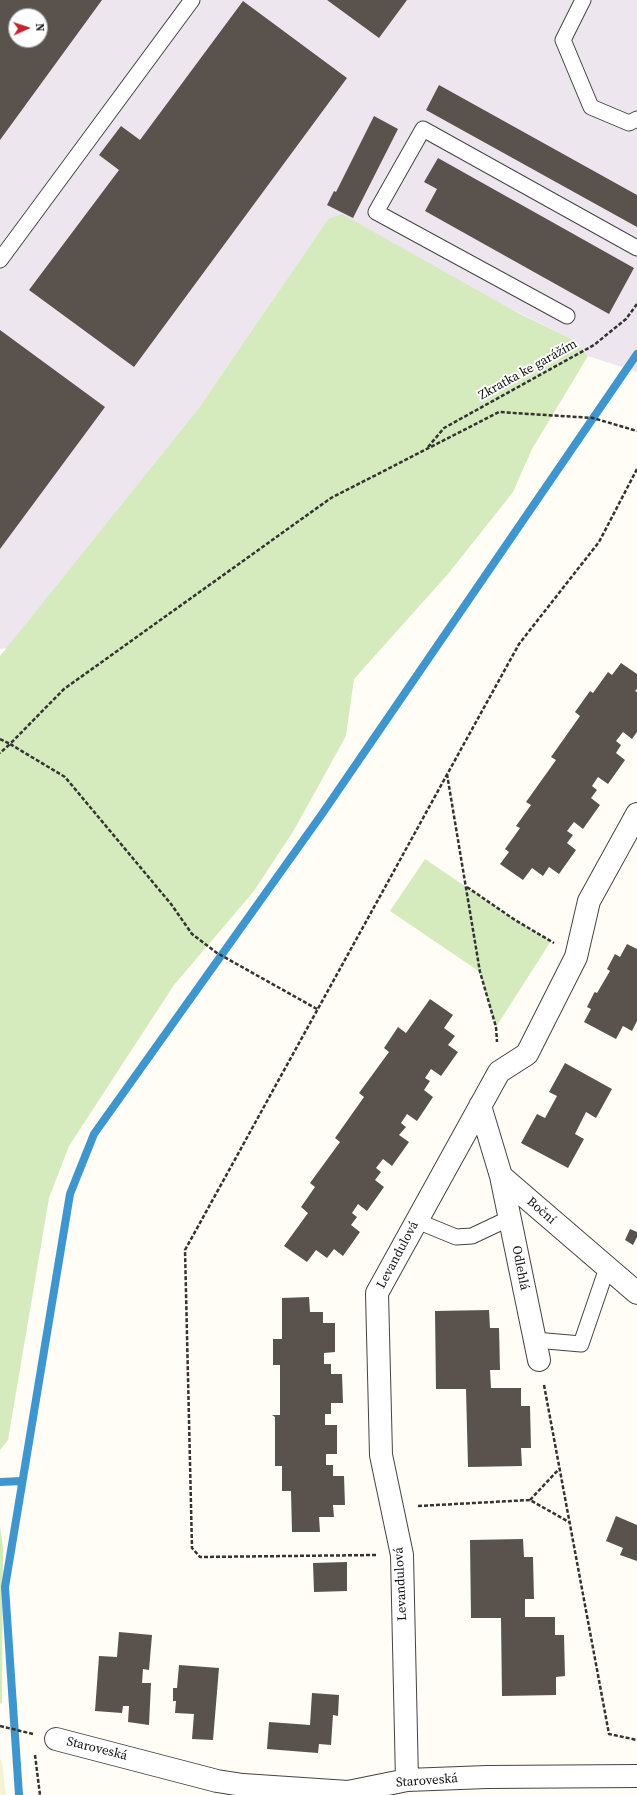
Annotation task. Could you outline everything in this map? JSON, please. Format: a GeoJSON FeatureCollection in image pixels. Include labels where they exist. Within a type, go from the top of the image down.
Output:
{"type":"FeatureCollection","features":[{"type":"Feature","properties":{"kind":"street","name":"Levandulová"},"geometry":{"type":"LineString","coordinates":[[407,1780],[402,1555],[381,1455],[378,1293],[499,1072],[527,1054],[576,957],[589,901],[637,814]]}},
{"type":"Feature","properties":{"kind":"street"},"geometry":{"type":"LineString","coordinates":[[480,1106],[502,1176]]}},
{"type":"Feature","properties":{"kind":"street","name":"Odlehlá"},"geometry":{"type":"LineString","coordinates":[[502,1176],[537,1350]]}},
{"type":"Feature","properties":{"kind":"street","name":"Boční"},"geometry":{"type":"LineString","coordinates":[[502,1176],[637,1293]]}},
{"type":"Feature","properties":{"kind":"street","name":"Staroveská"},"geometry":{"type":"LineString","coordinates":[[56,1739],[217,1780],[243,1785],[348,1792],[407,1780],[487,1777],[637,1776]]}},
{"type":"Feature","properties":{"kind":"lane"},"geometry":{"type":"LineString","coordinates":[[0,260],[192,0]]}},
{"type":"Feature","properties":{"kind":"lane"},"geometry":{"type":"LineString","coordinates":[[583,0],[563,40],[591,107],[629,123],[637,119]]}},
{"type":"Feature","properties":{"kind":"lane"},"geometry":{"type":"LineString","coordinates":[[567,316],[376,212],[422,129],[637,248]]}},
{"type":"Feature","properties":{"kind":"lane"},"geometry":{"type":"LineString","coordinates":[[417,1221],[456,1237],[472,1236],[510,1218]]}},
{"type":"Feature","properties":{"kind":"lane"},"geometry":{"type":"LineString","coordinates":[[537,1350],[581,1344],[607,1268]]}},
{"type":"Feature","properties":{"kind":"path","name":"Zkratka ke garážím"},"geometry":{"type":"LineString","coordinates":[[426,449],[444,428],[594,345],[626,319],[637,304]]}},
{"type":"Feature","properties":{"kind":"path"},"geometry":{"type":"LineString","coordinates":[[0,753],[64,689],[324,503],[499,412],[593,418],[637,432]]}},
{"type":"Feature","properties":{"kind":"path"},"geometry":{"type":"LineString","coordinates":[[402,1555],[200,1557],[192,1548],[185,1250],[519,644],[599,542],[637,469]]}},
{"type":"Feature","properties":{"kind":"path"},"geometry":{"type":"LineString","coordinates":[[0,739],[65,777],[171,904],[192,934],[217,953],[317,1009]]}},
{"type":"Feature","properties":{"kind":"path"},"geometry":{"type":"LineString","coordinates":[[446,774],[480,972],[496,1027],[499,1072]]}},
{"type":"Feature","properties":{"kind":"path"},"geometry":{"type":"LineString","coordinates":[[466,887],[515,920],[576,957]]}},
{"type":"Feature","properties":{"kind":"path"},"geometry":{"type":"LineString","coordinates":[[537,1350],[609,1734],[637,1740]]}},
{"type":"Feature","properties":{"kind":"path"},"geometry":{"type":"LineString","coordinates":[[530,1500],[560,1469]]}},
{"type":"Feature","properties":{"kind":"path"},"geometry":{"type":"LineString","coordinates":[[392,1508],[530,1500],[570,1522]]}},
{"type":"Feature","properties":{"kind":"path"},"geometry":{"type":"LineString","coordinates":[[0,1726],[34,1734]]}},
{"type":"Feature","properties":{"kind":"path"},"geometry":{"type":"LineString","coordinates":[[34,1749],[40,1795]]}},
{"type":"Feature","properties":{"kind":"shaded area"},"geometry":{"type":"Polygon","coordinates":[[[0,0],[637,0],[637,372],[588,356],[574,340],[328,219],[198,409],[7,648],[0,649],[0,0]]]}},
{"type":"Feature","properties":{"kind":"shaded area"},"geometry":{"type":"Polygon","coordinates":[[[0,1759],[2,1761],[6,1795],[0,1795],[0,1759]]]}},
{"type":"Feature","properties":{"kind":"green space"},"geometry":{"type":"Polygon","coordinates":[[[342,214],[518,313],[574,340],[588,356],[532,449],[513,492],[448,574],[354,679],[346,736],[294,830],[254,891],[174,985],[69,1146],[49,1198],[8,1440],[0,1450],[0,656],[198,409],[328,219],[342,214]]]}},
{"type":"Feature","properties":{"kind":"green space"},"geometry":{"type":"Polygon","coordinates":[[[425,859],[515,920],[551,941],[496,1027],[480,972],[390,911],[425,859]]]}},
{"type":"Feature","properties":{"kind":"green space"},"geometry":{"type":"Polygon","coordinates":[[[0,1526],[3,1547],[2,1703],[0,1704],[0,1526]]]}},
{"type":"Feature","properties":{"kind":"building"},"geometry":{"type":"Polygon","coordinates":[[[0,0],[102,0],[0,140],[0,0]]]}},
{"type":"Feature","properties":{"kind":"building"},"geometry":{"type":"Polygon","coordinates":[[[327,0],[407,0],[379,38],[327,0]]]}},
{"type":"Feature","properties":{"kind":"building"},"geometry":{"type":"Polygon","coordinates":[[[243,1],[347,78],[134,367],[29,290],[119,170],[99,155],[121,126],[140,140],[243,1]]]}},
{"type":"Feature","properties":{"kind":"building"},"geometry":{"type":"Polygon","coordinates":[[[439,85],[637,195],[637,227],[426,110],[439,85]]]}},
{"type":"Feature","properties":{"kind":"building"},"geometry":{"type":"Polygon","coordinates":[[[374,116],[398,129],[353,218],[327,205],[334,191],[336,192],[374,116]]]}},
{"type":"Feature","properties":{"kind":"building"},"geometry":{"type":"Polygon","coordinates":[[[438,158],[634,268],[609,314],[425,211],[437,189],[424,182],[438,158]]]}},
{"type":"Feature","properties":{"kind":"building"},"geometry":{"type":"Polygon","coordinates":[[[0,330],[105,407],[0,549],[0,330]]]}},
{"type":"Feature","properties":{"kind":"building"},"geometry":{"type":"Polygon","coordinates":[[[621,663],[637,674],[637,689],[635,691],[637,692],[637,732],[632,739],[623,732],[616,741],[621,745],[616,753],[625,760],[608,784],[598,777],[592,786],[597,790],[591,798],[600,805],[583,829],[574,822],[567,831],[573,835],[567,843],[576,850],[559,874],[549,867],[543,876],[532,868],[523,880],[500,864],[509,852],[505,849],[520,828],[516,826],[531,805],[526,802],[556,760],[551,757],[580,716],[575,712],[590,691],[593,693],[608,672],[612,675],[621,663]]]}},
{"type":"Feature","properties":{"kind":"building"},"geometry":{"type":"Polygon","coordinates":[[[627,944],[637,949],[637,1021],[632,1031],[623,1026],[616,1039],[584,1022],[591,1009],[587,1007],[594,993],[597,993],[610,971],[607,969],[615,954],[620,957],[627,944]]]}},
{"type":"Feature","properties":{"kind":"building"},"geometry":{"type":"Polygon","coordinates":[[[430,999],[453,1015],[444,1028],[455,1036],[448,1045],[458,1052],[441,1076],[431,1069],[425,1078],[430,1081],[424,1090],[433,1097],[417,1121],[407,1114],[401,1123],[406,1127],[399,1135],[409,1142],[392,1166],[383,1159],[376,1168],[381,1172],[375,1180],[384,1187],[367,1211],[358,1204],[352,1213],[357,1217],[351,1225],[360,1232],[343,1256],[334,1249],[327,1258],[316,1250],[307,1262],[284,1246],[308,1213],[301,1207],[315,1187],[310,1183],[340,1142],[335,1138],[364,1097],[359,1093],[389,1052],[384,1048],[398,1027],[406,1033],[430,999]]]}},
{"type":"Feature","properties":{"kind":"building"},"geometry":{"type":"Polygon","coordinates":[[[565,1063],[612,1089],[596,1118],[586,1112],[575,1134],[584,1139],[568,1168],[521,1143],[537,1114],[545,1118],[557,1096],[549,1092],[565,1063]]]}},
{"type":"Feature","properties":{"kind":"building"},"geometry":{"type":"Polygon","coordinates":[[[630,1229],[637,1232],[637,1237],[633,1245],[625,1240],[630,1229]]]}},
{"type":"Feature","properties":{"kind":"building"},"geometry":{"type":"Polygon","coordinates":[[[309,1297],[310,1312],[323,1312],[323,1323],[335,1323],[335,1352],[324,1353],[324,1364],[331,1364],[331,1374],[342,1374],[343,1403],[331,1403],[331,1414],[325,1414],[325,1425],[337,1425],[337,1454],[326,1454],[326,1465],[333,1465],[333,1476],[344,1476],[345,1505],[333,1505],[334,1517],[319,1517],[320,1532],[292,1532],[291,1491],[282,1491],[282,1466],[275,1466],[275,1417],[272,1415],[280,1415],[280,1365],[273,1365],[273,1339],[282,1339],[282,1298],[309,1297]]]}},
{"type":"Feature","properties":{"kind":"building"},"geometry":{"type":"Polygon","coordinates":[[[489,1310],[490,1328],[499,1328],[500,1370],[490,1370],[491,1388],[521,1388],[521,1406],[530,1406],[531,1448],[521,1448],[522,1466],[468,1467],[466,1389],[436,1389],[435,1311],[489,1310]]]}},
{"type":"Feature","properties":{"kind":"building"},"geometry":{"type":"Polygon","coordinates":[[[616,1516],[637,1525],[637,1561],[620,1555],[623,1548],[606,1541],[616,1516]]]}},
{"type":"Feature","properties":{"kind":"building"},"geometry":{"type":"Polygon","coordinates":[[[523,1539],[524,1557],[533,1557],[534,1599],[525,1599],[525,1617],[555,1617],[555,1635],[564,1635],[565,1676],[556,1677],[556,1695],[502,1696],[501,1618],[471,1618],[470,1540],[523,1539]]]}},
{"type":"Feature","properties":{"kind":"building"},"geometry":{"type":"Polygon","coordinates":[[[347,1562],[347,1591],[314,1592],[313,1563],[347,1562]]]}},
{"type":"Feature","properties":{"kind":"building"},"geometry":{"type":"Polygon","coordinates":[[[119,1632],[152,1635],[149,1670],[143,1669],[142,1683],[151,1683],[149,1725],[128,1722],[129,1706],[123,1706],[122,1713],[95,1711],[99,1656],[117,1657],[119,1632]]]}},
{"type":"Feature","properties":{"kind":"building"},"geometry":{"type":"Polygon","coordinates":[[[179,1665],[219,1668],[213,1740],[192,1739],[194,1714],[175,1713],[176,1701],[173,1701],[173,1688],[177,1688],[179,1665]]]}},
{"type":"Feature","properties":{"kind":"building"},"geometry":{"type":"Polygon","coordinates":[[[312,1693],[339,1695],[338,1716],[333,1715],[331,1745],[319,1744],[318,1753],[267,1749],[269,1722],[310,1725],[312,1693]]]}},
{"type":"Feature","properties":{"kind":"waterway"},"geometry":{"type":"LineString","coordinates":[[19,1795],[5,1587],[70,1194],[94,1134],[322,814],[637,354]]}},
{"type":"Feature","properties":{"kind":"waterway"},"geometry":{"type":"LineString","coordinates":[[0,1482],[22,1481]]}}]}
